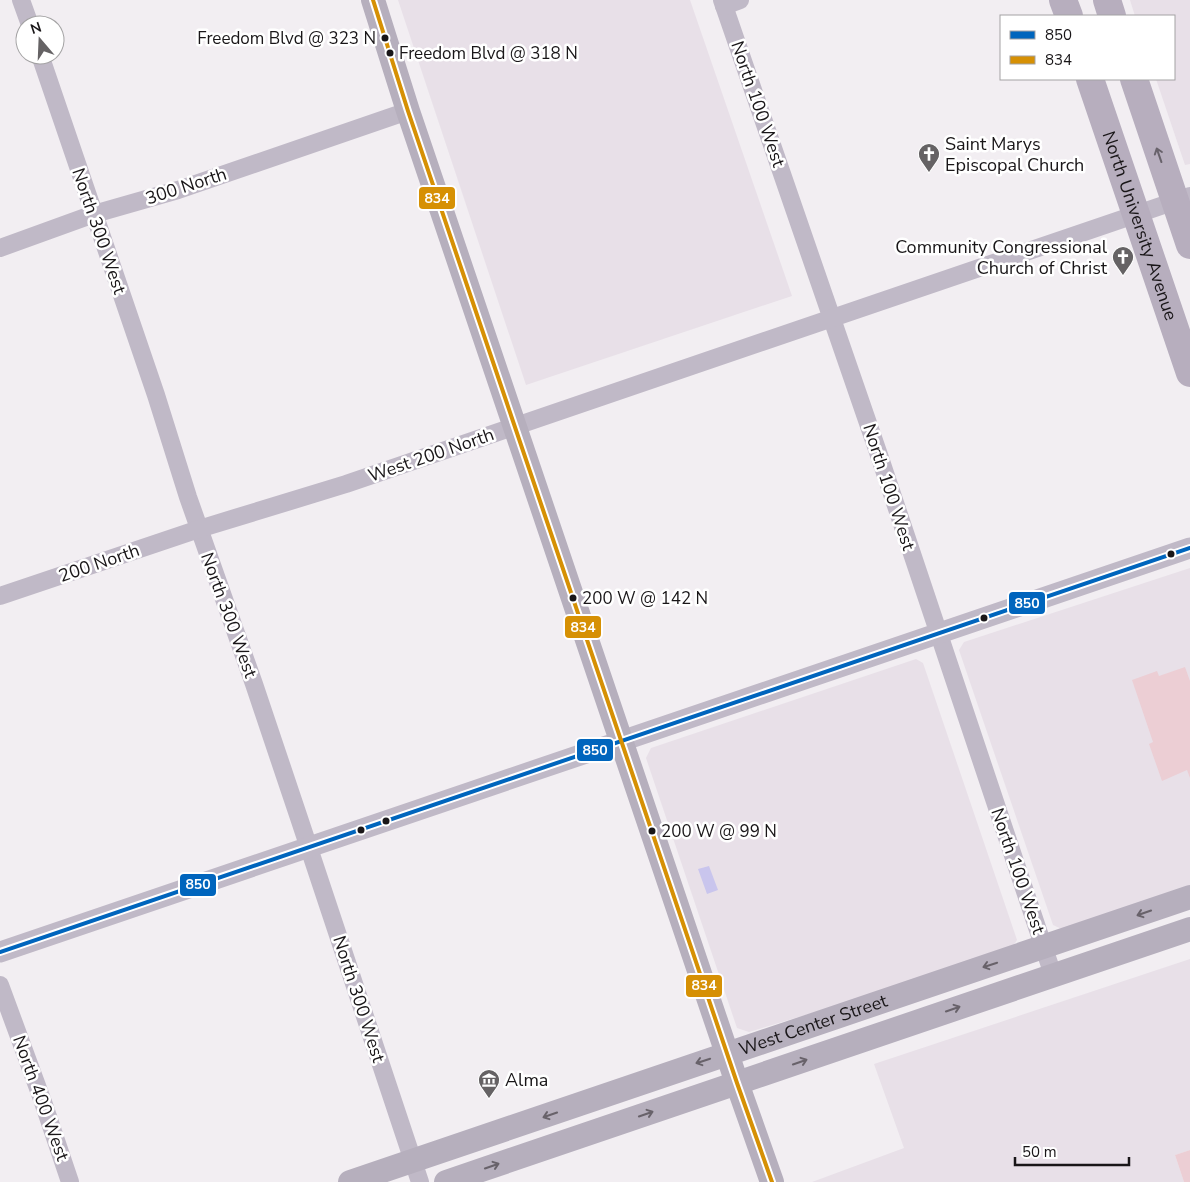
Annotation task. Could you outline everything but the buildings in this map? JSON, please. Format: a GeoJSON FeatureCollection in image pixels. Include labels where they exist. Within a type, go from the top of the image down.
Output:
{"type":"FeatureCollection","features":[{"type":"Feature","properties":{"kind":"highway"},"geometry":{"type":"LineString","coordinates":[[1063,0],[1069,15]]}},
{"type":"Feature","properties":{"kind":"highway"},"geometry":{"type":"LineString","coordinates":[[1107,0],[1112,15]]}},
{"type":"Feature","properties":{"kind":"highway","name":"North University Avenue"},"geometry":{"type":"LineString","coordinates":[[1090,80],[1190,373]]}},
{"type":"Feature","properties":{"kind":"highway"},"geometry":{"type":"LineString","coordinates":[[1134,80],[1182,199],[1190,245]]}},
{"type":"Feature","properties":{"kind":"main road"},"geometry":{"type":"LineString","coordinates":[[373,0],[408,111],[772,1182]]}},
{"type":"Feature","properties":{"kind":"main road","name":"West Center Street"},"geometry":{"type":"LineString","coordinates":[[350,1182],[417,1173],[727,1054],[1190,897]]}},
{"type":"Feature","properties":{"kind":"main road","name":"West Center Street"},"geometry":{"type":"LineString","coordinates":[[446,1182],[1190,929]]}},
{"type":"Feature","properties":{"kind":"street"},"geometry":{"type":"LineString","coordinates":[[21,0],[26,15]]}},
{"type":"Feature","properties":{"kind":"street","name":"North 100 West"},"geometry":{"type":"LineString","coordinates":[[729,2],[832,319],[1053,975]]}},
{"type":"Feature","properties":{"kind":"street","name":"North 300 West"},"geometry":{"type":"LineString","coordinates":[[43,65],[156,395],[199,529],[310,848],[417,1173]]}},
{"type":"Feature","properties":{"kind":"street","name":"300 North"},"geometry":{"type":"LineString","coordinates":[[0,248],[94,214],[178,190],[408,111]]}},
{"type":"Feature","properties":{"kind":"street"},"geometry":{"type":"LineString","coordinates":[[832,319],[1182,199]]}},
{"type":"Feature","properties":{"kind":"street","name":"West 200 North"},"geometry":{"type":"LineString","coordinates":[[199,529],[346,484],[832,319]]}},
{"type":"Feature","properties":{"kind":"street","name":"200 North"},"geometry":{"type":"LineString","coordinates":[[0,596],[199,529]]}},
{"type":"Feature","properties":{"kind":"street"},"geometry":{"type":"LineString","coordinates":[[0,952],[1190,548]]}},
{"type":"Feature","properties":{"kind":"street","name":"North 400 West"},"geometry":{"type":"LineString","coordinates":[[0,985],[70,1182]]}},
{"type":"Feature","properties":{"kind":"shaded area"},"geometry":{"type":"Polygon","coordinates":[[[398,0],[690,0],[792,296],[526,385],[398,0]]]}},
{"type":"Feature","properties":{"kind":"shaded area"},"geometry":{"type":"Polygon","coordinates":[[[1130,0],[1190,0],[1190,164],[1185,165],[1156,80],[1175,80],[1175,15],[1135,15],[1130,0]]]}},
{"type":"Feature","properties":{"kind":"shaded area"},"geometry":{"type":"Polygon","coordinates":[[[1190,568],[1190,891],[1066,931],[1053,925],[959,650],[964,642],[1190,568]]]}},
{"type":"Feature","properties":{"kind":"shaded area"},"geometry":{"type":"Polygon","coordinates":[[[916,659],[923,663],[1017,940],[1011,949],[875,994],[749,1032],[737,1028],[646,758],[651,748],[916,659]]]}},
{"type":"Feature","properties":{"kind":"shaded area"},"geometry":{"type":"Polygon","coordinates":[[[1185,667],[1190,681],[1190,778],[1187,770],[1162,781],[1149,744],[1153,742],[1132,680],[1157,671],[1159,676],[1185,667]]]}},
{"type":"Feature","properties":{"kind":"shaded area"},"geometry":{"type":"Polygon","coordinates":[[[709,866],[718,890],[707,894],[698,869],[709,866]]]}},
{"type":"Feature","properties":{"kind":"shaded area"},"geometry":{"type":"Polygon","coordinates":[[[1190,959],[1190,1150],[1175,1155],[1184,1182],[812,1182],[904,1148],[874,1064],[1190,959]]]}},
{"type":"Feature","properties":{"kind":"shaded area"},"geometry":{"type":"Polygon","coordinates":[[[1190,1150],[1190,1182],[1184,1182],[1175,1155],[1190,1150]]]}},
{"type":"Feature","properties":{"kind":"transit line","name":"834"},"geometry":{"type":"LineString","coordinates":[[373,0],[408,111],[772,1182]]}},
{"type":"Feature","properties":{"kind":"transit line","name":"850"},"geometry":{"type":"LineString","coordinates":[[0,952],[1190,548]]}},
{"type":"Feature","properties":{"kind":"place","name":"Freedom Blvd @ 323 N"},"geometry":{"type":"Point","coordinates":[385,38]}},
{"type":"Feature","properties":{"kind":"place","name":"Freedom Blvd @ 318 N"},"geometry":{"type":"Point","coordinates":[390,53]}},
{"type":"Feature","properties":{"kind":"place","name":"Saint Marys Episcopal Church"},"geometry":{"type":"Point","coordinates":[929,173]}},
{"type":"Feature","properties":{"kind":"place","name":"Community Congressional Church of Christ"},"geometry":{"type":"Point","coordinates":[1123,276]}},
{"type":"Feature","properties":{"kind":"place","name":"200 W @ 142 N"},"geometry":{"type":"Point","coordinates":[573,598]}},
{"type":"Feature","properties":{"kind":"place","name":"200 W @ 99 N"},"geometry":{"type":"Point","coordinates":[652,831]}},
{"type":"Feature","properties":{"kind":"place","name":"Alma"},"geometry":{"type":"Point","coordinates":[489,1099]}}]}
